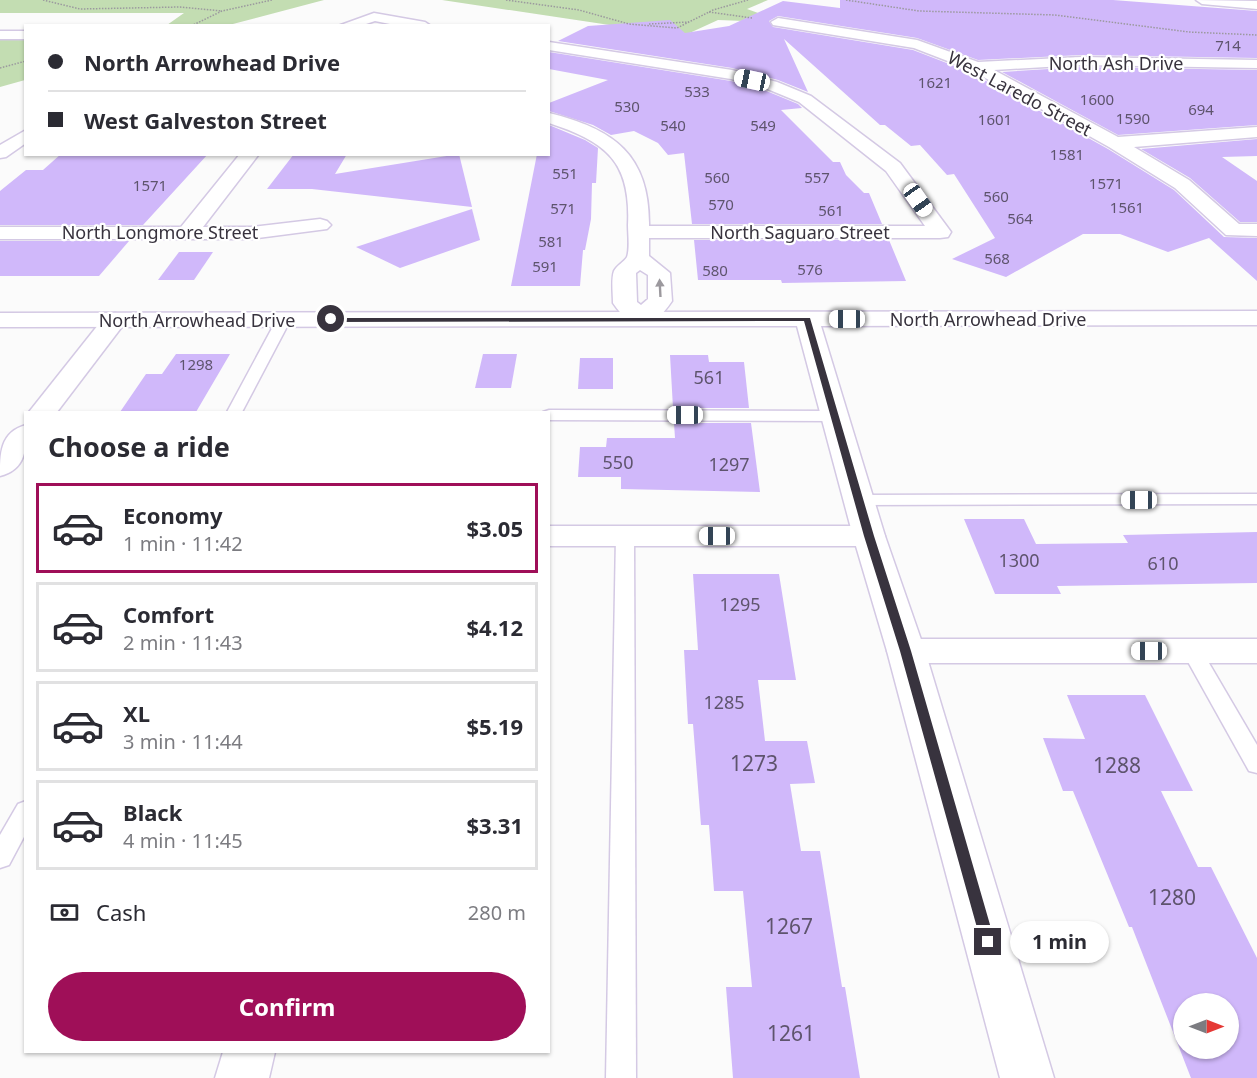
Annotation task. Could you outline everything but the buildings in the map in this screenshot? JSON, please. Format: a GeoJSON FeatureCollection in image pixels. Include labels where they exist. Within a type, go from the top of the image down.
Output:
{"type":"FeatureCollection","features":[{"type":"Feature","properties":{"kind":"street"},"geometry":{"type":"LineString","coordinates":[[1202,0],[1216,0]]}},
{"type":"Feature","properties":{"kind":"street"},"geometry":{"type":"LineString","coordinates":[[1207,0],[1257,3]]}},
{"type":"Feature","properties":{"kind":"street"},"geometry":{"type":"LineString","coordinates":[[1239,0],[1257,3]]}},
{"type":"Feature","properties":{"kind":"street"},"geometry":{"type":"LineString","coordinates":[[351,24],[374,17],[414,24]]}},
{"type":"Feature","properties":{"kind":"street","name":"West Laredo Street"},"geometry":{"type":"LineString","coordinates":[[778,22],[917,44],[976,67],[1115,143],[1182,184],[1234,230],[1257,230]]}},
{"type":"Feature","properties":{"kind":"street"},"geometry":{"type":"LineString","coordinates":[[0,35],[24,35]]}},
{"type":"Feature","properties":{"kind":"street","name":"North Saguaro Street"},"geometry":{"type":"LineString","coordinates":[[550,46],[732,75],[789,91],[805,99],[893,167],[940,232],[638,232]]}},
{"type":"Feature","properties":{"kind":"street","name":"North Ash Drive"},"geometry":{"type":"LineString","coordinates":[[976,67],[1081,60],[1257,63]]}},
{"type":"Feature","properties":{"kind":"street"},"geometry":{"type":"LineString","coordinates":[[550,118],[607,144],[626,161],[637,187],[638,258],[625,272],[625,303],[640,319],[660,301],[659,273],[638,258]]}},
{"type":"Feature","properties":{"kind":"street"},"geometry":{"type":"LineString","coordinates":[[1115,143],[1257,132]]}},
{"type":"Feature","properties":{"kind":"street"},"geometry":{"type":"LineString","coordinates":[[556,140],[588,134]]}},
{"type":"Feature","properties":{"kind":"street"},"geometry":{"type":"LineString","coordinates":[[0,153],[24,136]]}},
{"type":"Feature","properties":{"kind":"street"},"geometry":{"type":"LineString","coordinates":[[187,233],[248,156]]}},
{"type":"Feature","properties":{"kind":"street","name":"North Longmore Street"},"geometry":{"type":"LineString","coordinates":[[0,233],[251,233],[320,225]]}},
{"type":"Feature","properties":{"kind":"street","name":"North Arrowhead Drive"},"geometry":{"type":"LineString","coordinates":[[0,320],[1257,318]]}},
{"type":"Feature","properties":{"kind":"street"},"geometry":{"type":"LineString","coordinates":[[807,319],[869,536],[906,651],[1027,1078]]}},
{"type":"Feature","properties":{"kind":"street"},"geometry":{"type":"LineString","coordinates":[[44,411],[115,320]]}},
{"type":"Feature","properties":{"kind":"street"},"geometry":{"type":"LineString","coordinates":[[0,467],[24,437]]}},
{"type":"Feature","properties":{"kind":"street"},"geometry":{"type":"LineString","coordinates":[[550,536],[869,536]]}},
{"type":"Feature","properties":{"kind":"street"},"geometry":{"type":"LineString","coordinates":[[906,651],[1257,651]]}},
{"type":"Feature","properties":{"kind":"street"},"geometry":{"type":"LineString","coordinates":[[242,1078],[249,1053]]}},
{"type":"Feature","properties":{"kind":"lane"},"geometry":{"type":"LineString","coordinates":[[235,411],[284,319]]}},
{"type":"Feature","properties":{"kind":"lane"},"geometry":{"type":"LineString","coordinates":[[550,415],[835,416]]}},
{"type":"Feature","properties":{"kind":"lane"},"geometry":{"type":"LineString","coordinates":[[859,500],[1257,500]]}},
{"type":"Feature","properties":{"kind":"lane"},"geometry":{"type":"LineString","coordinates":[[621,1078],[625,536]]}},
{"type":"Feature","properties":{"kind":"lane"},"geometry":{"type":"LineString","coordinates":[[1192,651],[1257,765]]}},
{"type":"Feature","properties":{"kind":"lane"},"geometry":{"type":"LineString","coordinates":[[0,858],[24,814]]}},
{"type":"Feature","properties":{"kind":"path"},"geometry":{"type":"LineString","coordinates":[[43,0],[80,9],[180,7],[222,11]]}},
{"type":"Feature","properties":{"kind":"path"},"geometry":{"type":"LineString","coordinates":[[195,24],[222,11],[272,0]]}},
{"type":"Feature","properties":{"kind":"path"},"geometry":{"type":"LineString","coordinates":[[506,0],[579,10],[639,25],[677,28],[708,12],[748,0]]}},
{"type":"Feature","properties":{"kind":"path"},"geometry":{"type":"LineString","coordinates":[[846,0],[919,11],[1054,15],[1189,32],[1257,35]]}},
{"type":"Feature","properties":{"kind":"path"},"geometry":{"type":"LineString","coordinates":[[708,12],[778,22]]}},
{"type":"Feature","properties":{"kind":"path"},"geometry":{"type":"LineString","coordinates":[[639,25],[690,22]]}},
{"type":"Feature","properties":{"kind":"path"},"geometry":{"type":"LineString","coordinates":[[0,68],[24,62]]}},
{"type":"Feature","properties":{"kind":"green space"},"geometry":{"type":"Polygon","coordinates":[[[0,0],[324,0],[233,24],[168,24],[184,13],[0,13],[0,0]]]}},
{"type":"Feature","properties":{"kind":"green space"},"geometry":{"type":"Polygon","coordinates":[[[442,0],[768,0],[747,9],[761,14],[745,21],[718,20],[683,36],[442,0]]]}},
{"type":"Feature","properties":{"kind":"green space"},"geometry":{"type":"Polygon","coordinates":[[[0,39],[24,39],[24,80],[0,87],[0,39]]]}},
{"type":"Feature","properties":{"kind":"route"},"geometry":{"type":"LineString","coordinates":[[331,319],[807,319],[869,536],[906,651],[988,942]]}}]}
